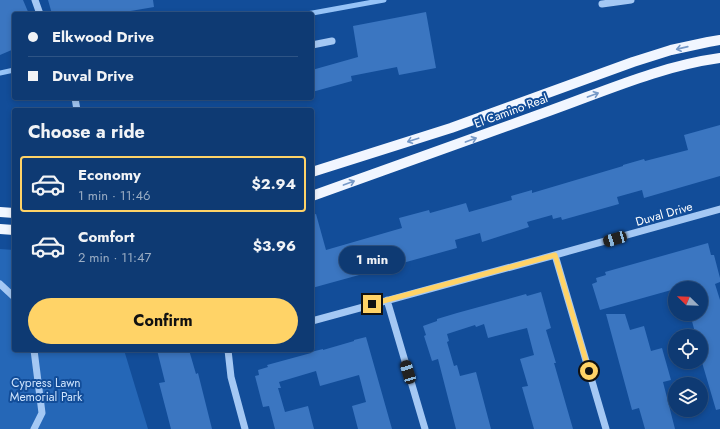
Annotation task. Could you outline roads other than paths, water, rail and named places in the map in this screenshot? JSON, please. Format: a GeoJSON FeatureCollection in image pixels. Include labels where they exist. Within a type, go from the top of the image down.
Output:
{"type":"FeatureCollection","features":[{"type":"Feature","properties":{"kind":"main road","name":"El Camino Real"},"geometry":{"type":"LineString","coordinates":[[314,171],[451,128],[634,62],[672,50],[720,40]]}},
{"type":"Feature","properties":{"kind":"main road","name":"El Camino Real"},"geometry":{"type":"LineString","coordinates":[[314,195],[636,79],[674,68],[720,58]]}},
{"type":"Feature","properties":{"kind":"main road"},"geometry":{"type":"LineString","coordinates":[[0,212],[12,213]]}},
{"type":"Feature","properties":{"kind":"main road"},"geometry":{"type":"LineString","coordinates":[[0,229],[12,230]]}},
{"type":"Feature","properties":{"kind":"street"},"geometry":{"type":"LineString","coordinates":[[35,0],[39,12]]}},
{"type":"Feature","properties":{"kind":"street"},"geometry":{"type":"LineString","coordinates":[[602,4],[631,0]]}},
{"type":"Feature","properties":{"kind":"street"},"geometry":{"type":"LineString","coordinates":[[314,45],[332,41]]}},
{"type":"Feature","properties":{"kind":"street","name":"Duval Drive"},"geometry":{"type":"LineString","coordinates":[[314,319],[720,209]]}},
{"type":"Feature","properties":{"kind":"street"},"geometry":{"type":"LineString","coordinates":[[555,255],[606,429]]}},
{"type":"Feature","properties":{"kind":"street"},"geometry":{"type":"LineString","coordinates":[[0,284],[12,295]]}},
{"type":"Feature","properties":{"kind":"street"},"geometry":{"type":"LineString","coordinates":[[387,300],[425,429]]}},
{"type":"Feature","properties":{"kind":"street"},"geometry":{"type":"LineString","coordinates":[[34,352],[42,413],[34,429]]}},
{"type":"Feature","properties":{"kind":"street"},"geometry":{"type":"LineString","coordinates":[[228,352],[231,377],[245,429]]}},
{"type":"Feature","properties":{"kind":"waterway"},"geometry":{"type":"LineString","coordinates":[[314,13],[384,0]]}},
{"type":"Feature","properties":{"kind":"waterway"},"geometry":{"type":"LineString","coordinates":[[0,73],[12,70]]}},
{"type":"Feature","properties":{"kind":"park label","name":"Cypress Lawn Memorial Park"},"geometry":{"type":"Point","coordinates":[46,390]}}]}
